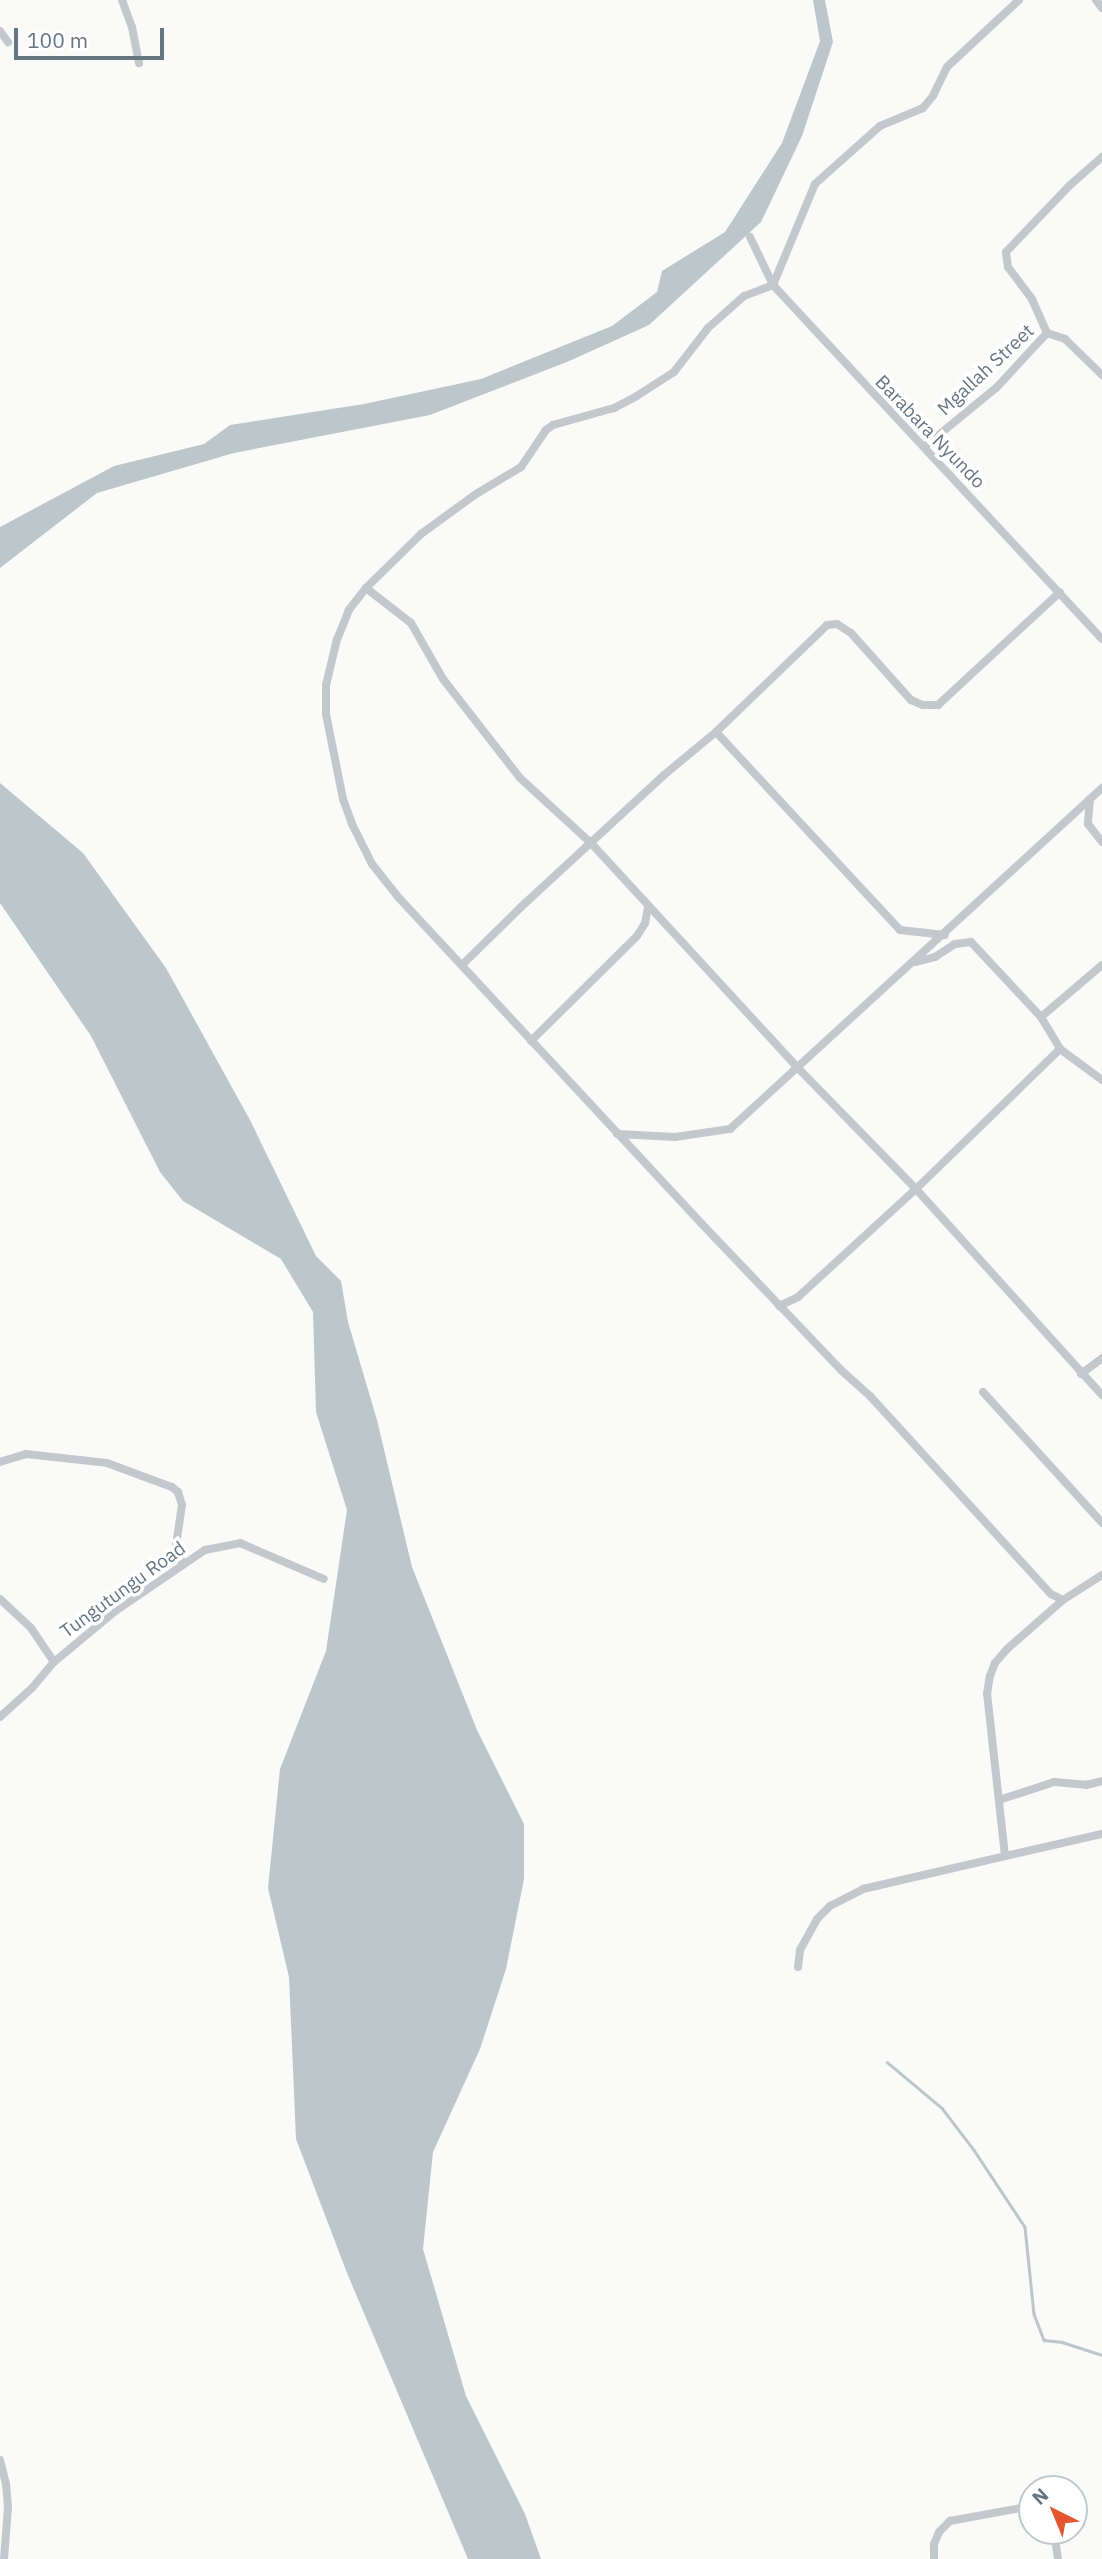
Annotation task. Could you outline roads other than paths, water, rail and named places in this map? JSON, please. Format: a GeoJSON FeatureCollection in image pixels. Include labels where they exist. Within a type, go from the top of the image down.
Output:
{"type":"FeatureCollection","features":[{"type":"Feature","properties":{"kind":"street"},"geometry":{"type":"LineString","coordinates":[[122,0],[132,27],[139,63]]}},
{"type":"Feature","properties":{"kind":"street"},"geometry":{"type":"LineString","coordinates":[[1019,0],[947,67],[940,85],[923,108],[880,126],[815,184],[774,285],[744,296],[708,328],[674,372],[635,397],[614,408],[553,425],[546,430],[521,467],[476,494],[421,534],[366,589],[349,610],[337,639],[326,684],[326,714],[343,799],[372,864],[399,898],[779,1306],[870,1396],[1027,1570],[1051,1594],[1063,1600]]}},
{"type":"Feature","properties":{"kind":"street"},"geometry":{"type":"LineString","coordinates":[[1096,0],[1102,8]]}},
{"type":"Feature","properties":{"kind":"street"},"geometry":{"type":"LineString","coordinates":[[0,31],[8,42]]}},
{"type":"Feature","properties":{"kind":"street"},"geometry":{"type":"LineString","coordinates":[[1047,333],[1032,299],[1008,267],[1006,252],[1069,186],[1102,157]]}},
{"type":"Feature","properties":{"kind":"street","name":"Barabara Nyundo"},"geometry":{"type":"LineString","coordinates":[[750,237],[774,285],[852,373],[1102,639]]}},
{"type":"Feature","properties":{"kind":"street","name":"Mgallah Street"},"geometry":{"type":"LineString","coordinates":[[924,447],[997,387],[1047,333],[1065,339],[1102,375]]}},
{"type":"Feature","properties":{"kind":"street"},"geometry":{"type":"LineString","coordinates":[[366,589],[411,623],[443,679],[520,778],[591,843],[796,1066],[916,1189],[1102,1395]]}},
{"type":"Feature","properties":{"kind":"street"},"geometry":{"type":"LineString","coordinates":[[463,965],[664,775],[716,732],[819,632],[833,623],[851,634],[911,700],[923,705],[938,705],[1060,592]]}},
{"type":"Feature","properties":{"kind":"street"},"geometry":{"type":"LineString","coordinates":[[716,732],[900,930],[945,935]]}},
{"type":"Feature","properties":{"kind":"street"},"geometry":{"type":"LineString","coordinates":[[617,1134],[675,1136],[730,1129],[796,1066],[945,935],[1102,788]]}},
{"type":"Feature","properties":{"kind":"street"},"geometry":{"type":"LineString","coordinates":[[1090,799],[1087,824],[1102,842]]}},
{"type":"Feature","properties":{"kind":"street"},"geometry":{"type":"LineString","coordinates":[[531,1041],[637,936],[645,923],[648,908]]}},
{"type":"Feature","properties":{"kind":"street"},"geometry":{"type":"LineString","coordinates":[[915,962],[935,957],[955,944],[971,942],[1041,1017],[1060,1049],[1102,1080]]}},
{"type":"Feature","properties":{"kind":"street"},"geometry":{"type":"LineString","coordinates":[[1041,1017],[1102,965]]}},
{"type":"Feature","properties":{"kind":"street"},"geometry":{"type":"LineString","coordinates":[[779,1306],[798,1297],[916,1189],[1060,1049]]}},
{"type":"Feature","properties":{"kind":"street"},"geometry":{"type":"LineString","coordinates":[[1082,1374],[1102,1358]]}},
{"type":"Feature","properties":{"kind":"street"},"geometry":{"type":"LineString","coordinates":[[983,1392],[1102,1523]]}},
{"type":"Feature","properties":{"kind":"street"},"geometry":{"type":"LineString","coordinates":[[0,1462],[26,1454],[107,1463],[172,1487],[178,1492],[182,1505],[176,1545],[182,1564]]}},
{"type":"Feature","properties":{"kind":"street","name":"Tungutungu Road"},"geometry":{"type":"LineString","coordinates":[[0,1717],[32,1688],[54,1662],[114,1612],[205,1550],[240,1543],[324,1579]]}},
{"type":"Feature","properties":{"kind":"street"},"geometry":{"type":"LineString","coordinates":[[1005,1856],[987,1695],[989,1676],[995,1663],[1007,1649],[1063,1600],[1102,1575]]}},
{"type":"Feature","properties":{"kind":"street"},"geometry":{"type":"LineString","coordinates":[[0,1600],[31,1628],[54,1662]]}},
{"type":"Feature","properties":{"kind":"street"},"geometry":{"type":"LineString","coordinates":[[999,1800],[1054,1782],[1086,1785],[1102,1781]]}},
{"type":"Feature","properties":{"kind":"street"},"geometry":{"type":"LineString","coordinates":[[798,1967],[800,1950],[817,1919],[830,1906],[883,1882],[1102,1834]]}},
{"type":"Feature","properties":{"kind":"street"},"geometry":{"type":"LineString","coordinates":[[0,2460],[8,2507],[4,2559]]}},
{"type":"Feature","properties":{"kind":"street"},"geometry":{"type":"LineString","coordinates":[[934,2559],[933,2544],[939,2532],[950,2521],[1018,2509]]}},
{"type":"Feature","properties":{"kind":"waterway"},"geometry":{"type":"LineString","coordinates":[[887,2062],[942,2108],[974,2150],[1025,2227],[1034,2314],[1044,2340],[1062,2342],[1102,2355]]}}]}
